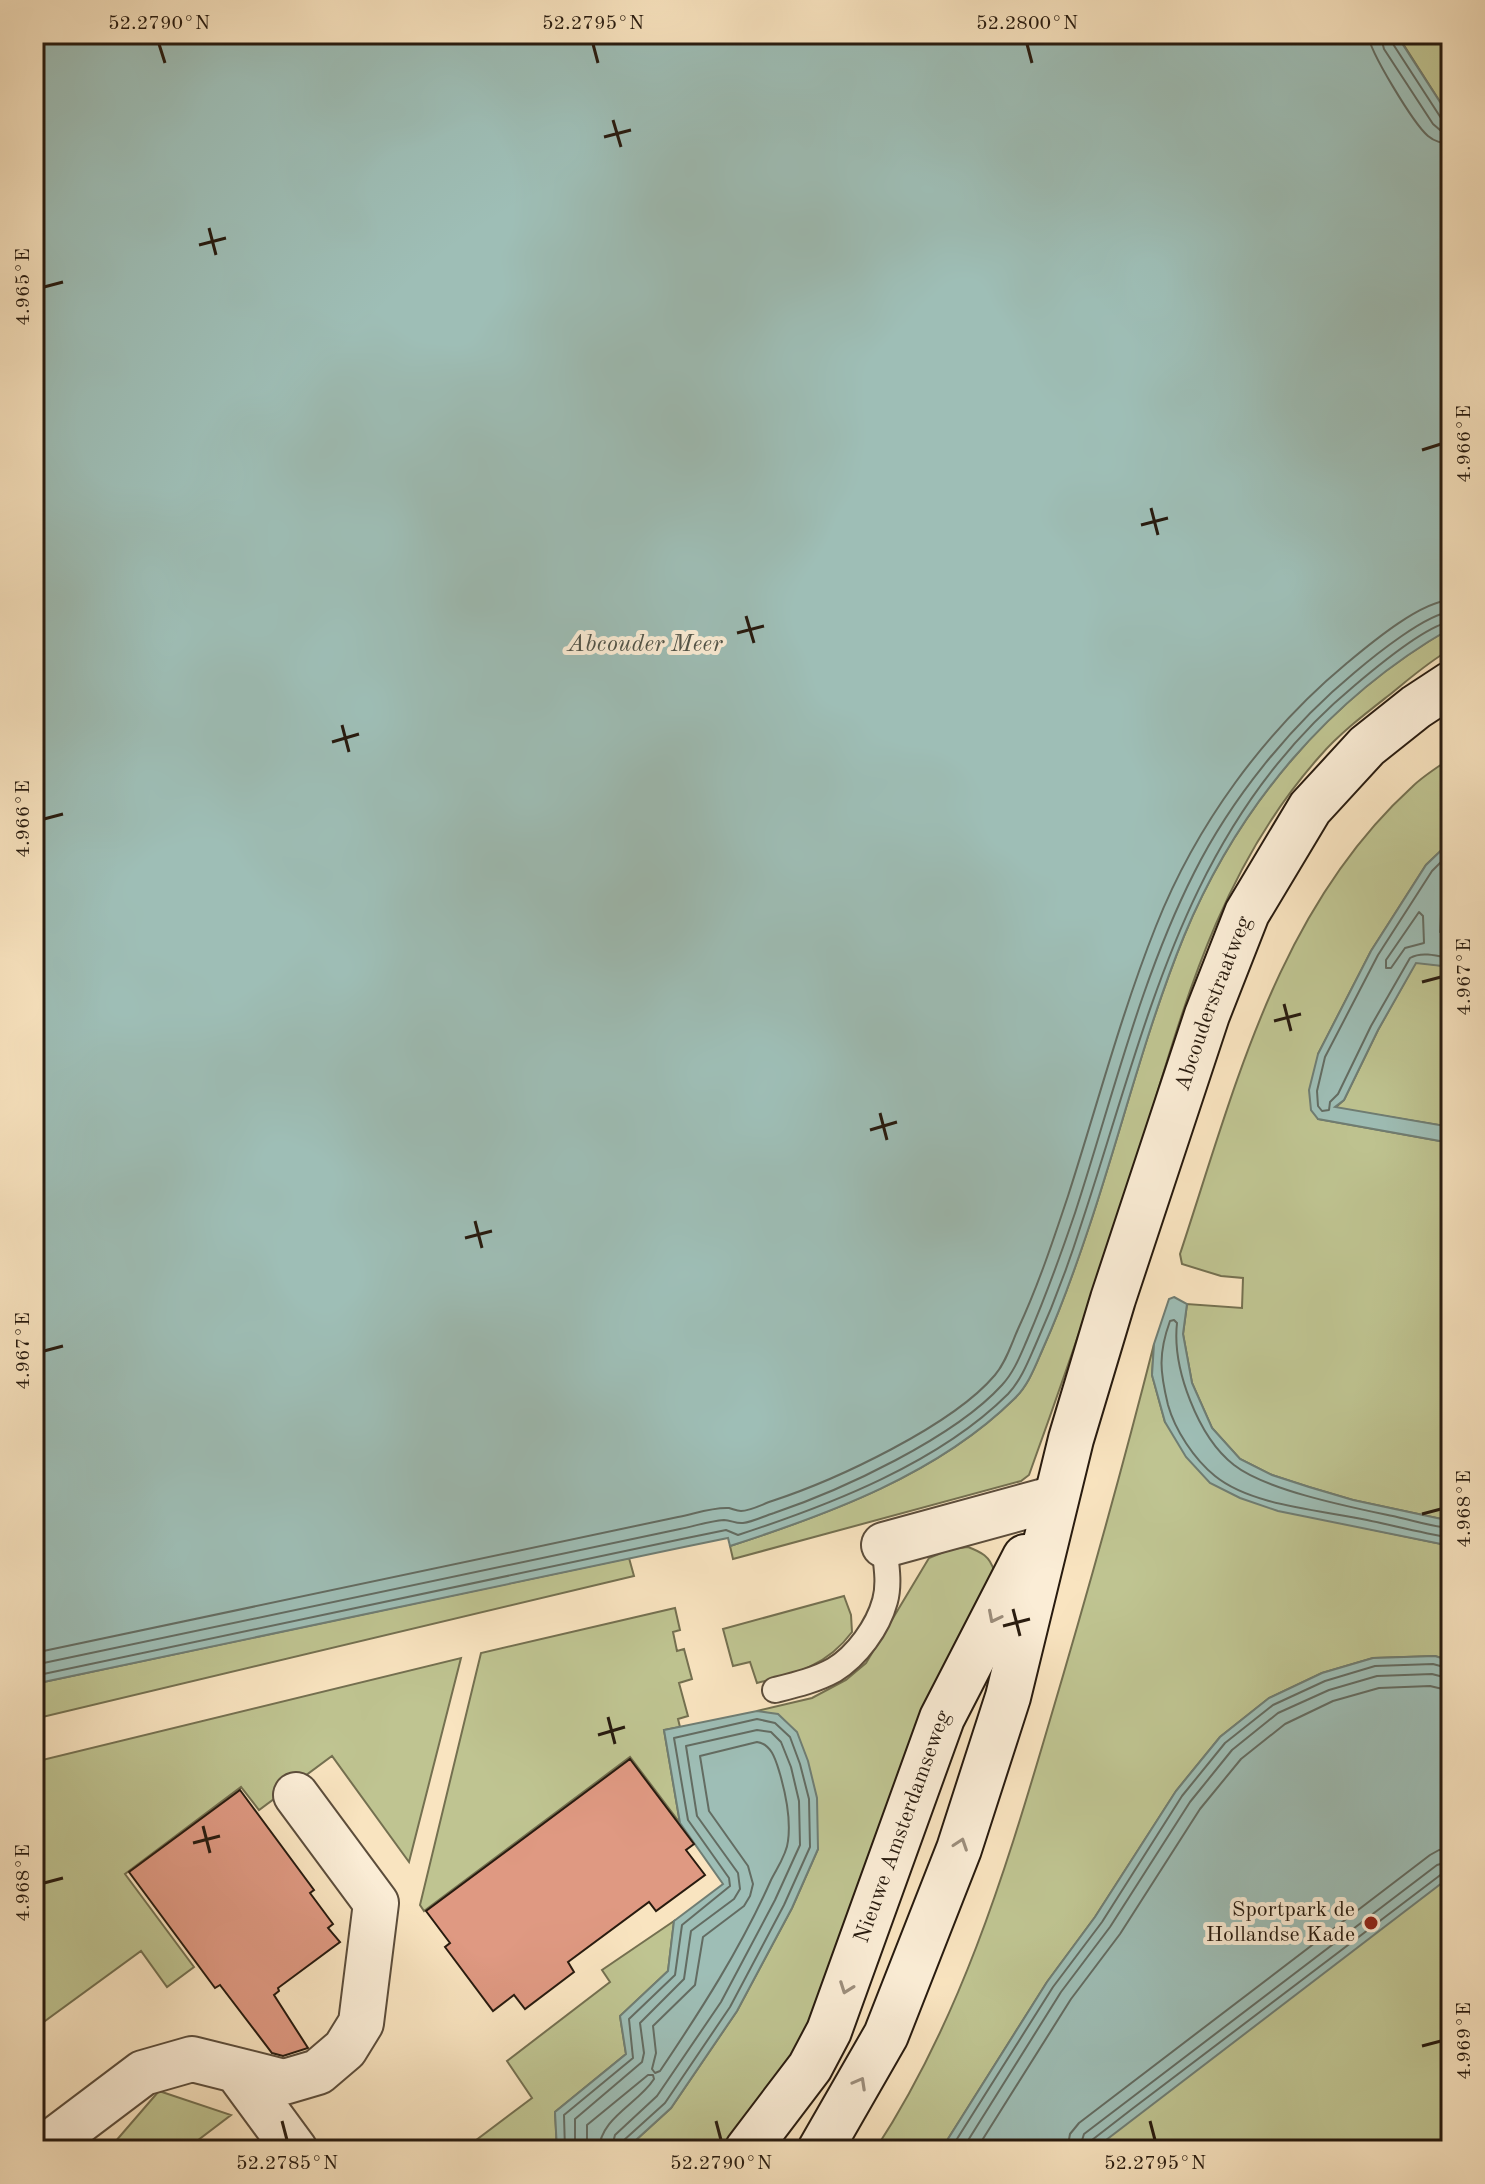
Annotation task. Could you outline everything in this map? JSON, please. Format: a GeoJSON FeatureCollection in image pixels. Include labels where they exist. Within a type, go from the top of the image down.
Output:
{"type":"FeatureCollection","features":[{"type":"Feature","properties":{"kind":"street","name":"Abcouderstraatweg"},"geometry":{"type":"LineString","coordinates":[[1085,1391],[1207,1015],[1247,913],[1310,808],[1367,746],[1451,684]]}},
{"type":"Feature","properties":{"kind":"street","name":"Nieuwe Amsterdamseweg"},"geometry":{"type":"LineString","coordinates":[[820,2150],[886,2035],[954,1863],[1008,1697],[1085,1391]]}},
{"type":"Feature","properties":{"kind":"street","name":"Nieuwe Amsterdamseweg"},"geometry":{"type":"LineString","coordinates":[[747,2150],[810,2067],[829,2031],[942,1718],[1056,1498]]}},
{"type":"Feature","properties":{"kind":"street"},"geometry":{"type":"LineString","coordinates":[[884,1545],[1056,1498]]}},
{"type":"Feature","properties":{"kind":"street"},"geometry":{"type":"LineString","coordinates":[[41,2150],[143,2073],[192,2059],[284,2082],[318,2072],[345,2049],[361,2023],[376,1903],[296,1795]]}},
{"type":"Feature","properties":{"kind":"street"},"geometry":{"type":"LineString","coordinates":[[237,2071],[295,2150]]}},
{"type":"Feature","properties":{"kind":"lane"},"geometry":{"type":"LineString","coordinates":[[775,1690],[836,1669],[862,1644],[885,1600],[888,1573],[884,1545]]}},
{"type":"Feature","properties":{"kind":"green space"},"geometry":{"type":"Polygon","coordinates":[[[1396,34],[1451,34],[1451,119],[1400,39],[1396,34]]]}},
{"type":"Feature","properties":{"kind":"green space"},"geometry":{"type":"Polygon","coordinates":[[[1451,628],[1451,649],[1361,717],[1320,756],[1283,802],[1252,851],[1226,901],[1185,1007],[1108,1248],[1029,1475],[1021,1481],[733,1559],[730,1546],[843,1505],[917,1470],[984,1426],[1019,1393],[1035,1367],[1074,1271],[1170,971],[1206,888],[1231,843],[1260,800],[1327,722],[1365,687],[1451,628]]]}},
{"type":"Feature","properties":{"kind":"green space"},"geometry":{"type":"Polygon","coordinates":[[[1451,758],[1451,841],[1426,865],[1371,951],[1318,1054],[1318,1119],[1451,1143],[1451,1521],[1353,1500],[1272,1475],[1240,1459],[1212,1428],[1192,1383],[1183,1334],[1187,1304],[1242,1308],[1243,1278],[1221,1276],[1182,1264],[1180,1254],[1242,1065],[1294,945],[1327,888],[1366,835],[1416,783],[1451,758]]]}},
{"type":"Feature","properties":{"kind":"green space"},"geometry":{"type":"Polygon","coordinates":[[[1416,962],[1451,967],[1451,1127],[1335,1108],[1344,1100],[1416,962]]]}},
{"type":"Feature","properties":{"kind":"green space"},"geometry":{"type":"Polygon","coordinates":[[[1154,1344],[1152,1375],[1165,1422],[1365,1528],[1451,1546],[1451,1661],[1435,1656],[1373,1658],[1322,1673],[1269,1698],[1220,1737],[1176,1791],[1095,1917],[1047,1982],[941,2150],[875,2150],[931,2051],[955,1999],[996,1893],[1075,1634],[1154,1344]]]}},
{"type":"Feature","properties":{"kind":"green space"},"geometry":{"type":"Polygon","coordinates":[[[968,1547],[984,1555],[994,1571],[795,2063],[736,2150],[625,2150],[671,2108],[737,2011],[792,1908],[818,1849],[778,1715],[757,1711],[812,1698],[846,1680],[866,1663],[929,1558],[951,1549],[968,1547]]]}},
{"type":"Feature","properties":{"kind":"green space"},"geometry":{"type":"Polygon","coordinates":[[[629,1558],[634,1576],[34,1719],[34,1684],[629,1558]]]}},
{"type":"Feature","properties":{"kind":"green space"},"geometry":{"type":"Polygon","coordinates":[[[844,1596],[851,1615],[852,1632],[821,1661],[797,1672],[757,1683],[750,1662],[733,1666],[723,1629],[844,1596]]]}},
{"type":"Feature","properties":{"kind":"green space"},"geometry":{"type":"Polygon","coordinates":[[[675,1608],[680,1630],[673,1632],[677,1651],[684,1649],[692,1679],[679,1683],[688,1716],[678,1719],[680,1727],[664,1730],[680,1823],[630,1757],[424,1911],[420,1905],[481,1653],[675,1608]]]}},
{"type":"Feature","properties":{"kind":"green space"},"geometry":{"type":"Polygon","coordinates":[[[461,1658],[409,1862],[332,1756],[259,1810],[241,1787],[125,1874],[194,1967],[167,1987],[141,1951],[34,2029],[34,1762],[461,1658]]]}},
{"type":"Feature","properties":{"kind":"green space","name":"Sportpark de Hollandse Kade"},"geometry":{"type":"Polygon","coordinates":[[[1451,1802],[1451,2150],[1005,2150],[1451,1802]]]}},
{"type":"Feature","properties":{"kind":"green space"},"geometry":{"type":"Polygon","coordinates":[[[674,1921],[668,1971],[620,2016],[626,2054],[555,2112],[557,2150],[463,2150],[532,2098],[507,2061],[610,1982],[602,1970],[674,1921]]]}},
{"type":"Feature","properties":{"kind":"green space"},"geometry":{"type":"Polygon","coordinates":[[[159,2091],[231,2115],[185,2150],[108,2150],[159,2091]]]}},
{"type":"Feature","properties":{"kind":"water","name":"Abcouder Meer"},"geometry":{"type":"Polygon","coordinates":[[[34,34],[1396,34],[1451,119],[1451,628],[1365,687],[1327,722],[1260,800],[1231,843],[1206,888],[1170,971],[1085,1240],[1035,1367],[1014,1399],[984,1426],[951,1449],[881,1489],[730,1546],[728,1538],[34,1684],[34,34]]]}},
{"type":"Feature","properties":{"kind":"water"},"geometry":{"type":"Polygon","coordinates":[[[1451,841],[1451,900],[1441,914],[1440,932],[1451,935],[1451,967],[1416,963],[1378,1030],[1344,1100],[1335,1107],[1451,1127],[1451,1143],[1318,1119],[1311,1110],[1309,1090],[1318,1054],[1371,951],[1426,865],[1451,841]]]}},
{"type":"Feature","properties":{"kind":"water"},"geometry":{"type":"Polygon","coordinates":[[[1174,1297],[1187,1304],[1183,1334],[1192,1383],[1212,1428],[1240,1459],[1272,1475],[1353,1500],[1451,1521],[1451,1546],[1278,1511],[1240,1498],[1210,1483],[1186,1457],[1165,1422],[1152,1375],[1154,1344],[1169,1299],[1174,1297]]]}},
{"type":"Feature","properties":{"kind":"water"},"geometry":{"type":"Polygon","coordinates":[[[1435,1656],[1451,1661],[1451,1876],[1093,2150],[941,2150],[1047,1982],[1095,1917],[1176,1791],[1220,1737],[1269,1698],[1322,1673],[1373,1658],[1435,1656]]]}},
{"type":"Feature","properties":{"kind":"water"},"geometry":{"type":"Polygon","coordinates":[[[757,1711],[778,1714],[797,1732],[817,1798],[818,1849],[792,1908],[737,2011],[671,2108],[625,2150],[557,2150],[555,2112],[626,2054],[620,2016],[668,1971],[674,1921],[723,1884],[680,1823],[664,1730],[757,1711]]]}},
{"type":"Feature","properties":{"kind":"building"},"geometry":{"type":"Polygon","coordinates":[[[630,1759],[694,1844],[686,1850],[705,1875],[656,1911],[649,1902],[568,1962],[574,1972],[525,2009],[514,1995],[493,2011],[445,1947],[450,1943],[426,1911],[630,1759]]]}},
{"type":"Feature","properties":{"kind":"building"},"geometry":{"type":"Polygon","coordinates":[[[240,1790],[314,1890],[310,1893],[333,1924],[328,1928],[340,1942],[278,1988],[274,1995],[308,2048],[283,2056],[272,2053],[220,1985],[215,1988],[129,1872],[240,1790]]]}},
{"type":"Feature","properties":{"kind":"place","name":"Sportpark de Hollandse Kade"},"geometry":{"type":"Point","coordinates":[1371,1923]}}]}
